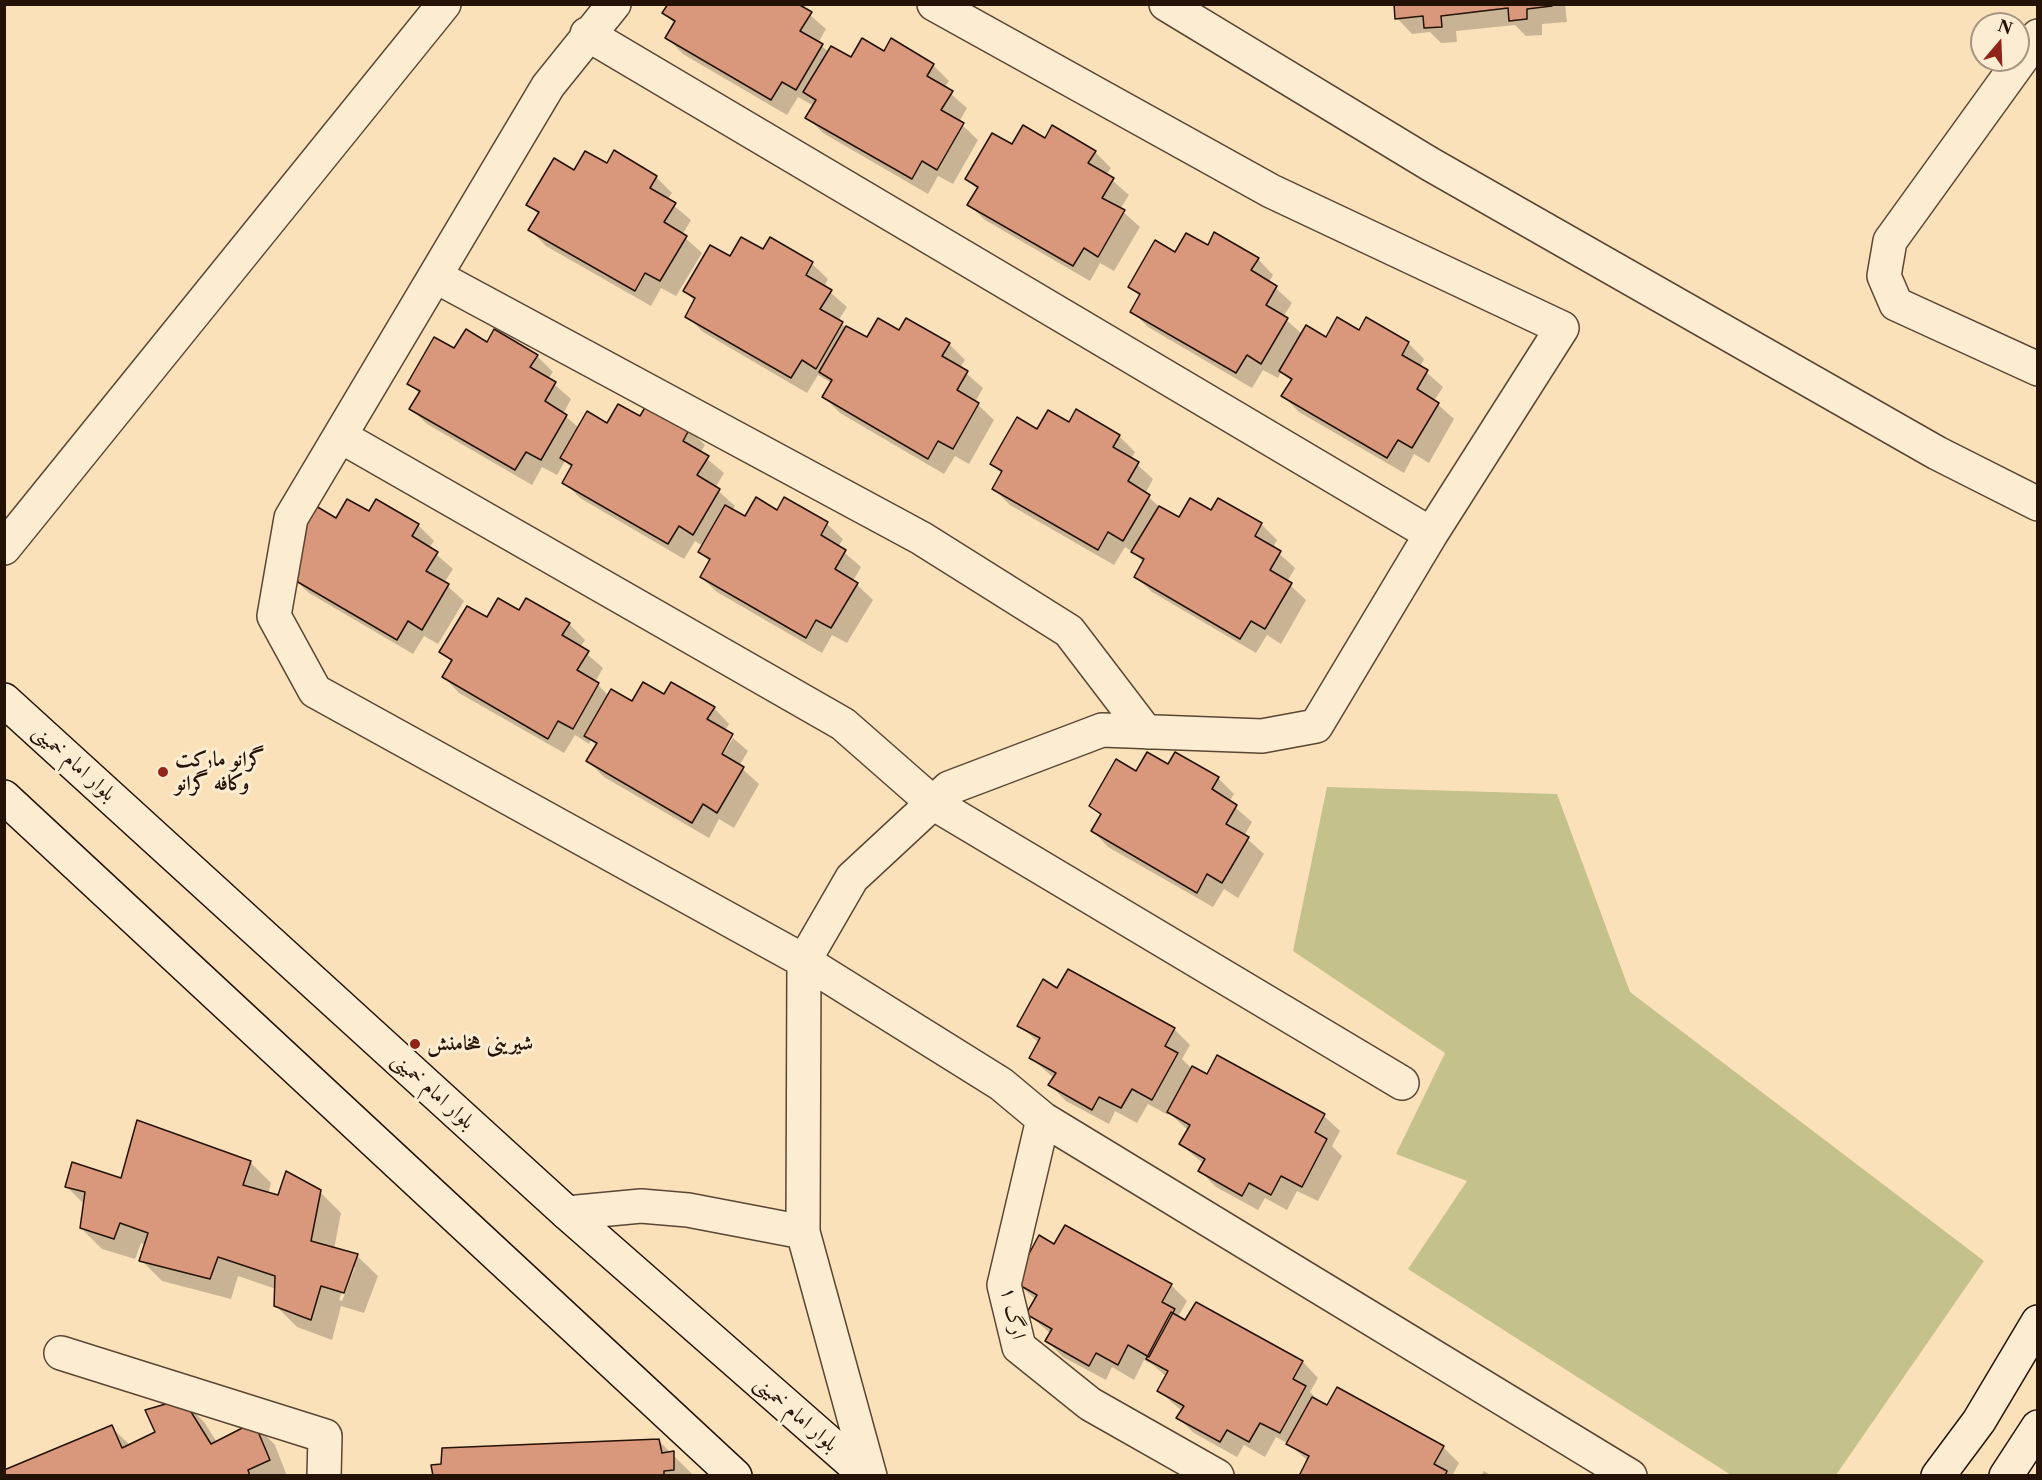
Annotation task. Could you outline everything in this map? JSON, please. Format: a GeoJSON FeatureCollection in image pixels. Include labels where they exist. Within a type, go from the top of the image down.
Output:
{"type":"FeatureCollection","features":[{"type":"Feature","properties":{"kind":"street"},"geometry":{"type":"LineString","coordinates":[[4,548],[444,4]]}},
{"type":"Feature","properties":{"kind":"street"},"geometry":{"type":"LineString","coordinates":[[614,4],[587,34],[548,86],[291,518],[274,616],[315,691],[804,961],[1001,1084],[1043,1119],[1630,1476]]}},
{"type":"Feature","properties":{"kind":"street"},"geometry":{"type":"LineString","coordinates":[[868,1476],[803,1233],[804,961],[852,879],[949,788],[1102,730],[1262,736],[1316,726],[1431,534],[1562,328],[1271,191],[934,4]]}},
{"type":"Feature","properties":{"kind":"street"},"geometry":{"type":"LineString","coordinates":[[1166,4],[1430,164],[1937,453],[2037,504]]}},
{"type":"Feature","properties":{"kind":"street"},"geometry":{"type":"LineString","coordinates":[[587,34],[1431,534]]}},
{"type":"Feature","properties":{"kind":"street"},"geometry":{"type":"LineString","coordinates":[[2037,36],[1890,241],[1884,276],[1896,304],[2037,369]]}},
{"type":"Feature","properties":{"kind":"street"},"geometry":{"type":"LineString","coordinates":[[435,276],[921,538],[1069,631],[1146,732]]}},
{"type":"Feature","properties":{"kind":"street"},"geometry":{"type":"LineString","coordinates":[[340,436],[843,724],[933,803],[1402,1083]]}},
{"type":"Feature","properties":{"kind":"street","name":"بلوار امام خمینی"},"geometry":{"type":"LineString","coordinates":[[4,700],[567,1212],[868,1476]]}},
{"type":"Feature","properties":{"kind":"street"},"geometry":{"type":"LineString","coordinates":[[4,796],[735,1476]]}},
{"type":"Feature","properties":{"kind":"street","name":"ارگ ۱"},"geometry":{"type":"LineString","coordinates":[[1043,1119],[1004,1285],[1019,1347],[1090,1404],[1217,1476]]}},
{"type":"Feature","properties":{"kind":"street"},"geometry":{"type":"LineString","coordinates":[[567,1212],[641,1206],[688,1210],[803,1233]]}},
{"type":"Feature","properties":{"kind":"street"},"geometry":{"type":"LineString","coordinates":[[1938,1476],[1979,1420],[2037,1322]]}},
{"type":"Feature","properties":{"kind":"street"},"geometry":{"type":"LineString","coordinates":[[61,1353],[325,1436],[324,1476]]}},
{"type":"Feature","properties":{"kind":"street"},"geometry":{"type":"LineString","coordinates":[[2006,1476],[2037,1427]]}},
{"type":"Feature","properties":{"kind":"shaded area"},"geometry":{"type":"Polygon","coordinates":[[[1327,787],[1557,794],[1630,992],[1984,1261],[1836,1475],[1731,1475],[1408,1269],[1467,1181],[1396,1154],[1445,1053],[1293,951],[1327,787]]]}},
{"type":"Feature","properties":{"kind":"building"},"geometry":{"type":"Polygon","coordinates":[[[668,4],[798,4],[812,12],[800,31],[823,44],[796,90],[782,82],[771,100],[665,38],[675,21],[662,13],[668,4]]]}},
{"type":"Feature","properties":{"kind":"building"},"geometry":{"type":"Polygon","coordinates":[[[1394,4],[1552,4],[1552,6],[1527,9],[1527,19],[1509,21],[1508,8],[1441,16],[1442,27],[1424,28],[1423,16],[1395,19],[1394,4]]]}},
{"type":"Feature","properties":{"kind":"building"},"geometry":{"type":"Polygon","coordinates":[[[862,38],[884,51],[891,38],[934,64],[927,76],[953,91],[941,110],[964,123],[937,170],[922,161],[912,179],[805,118],[816,100],[803,92],[831,46],[851,57],[862,38]]]}},
{"type":"Feature","properties":{"kind":"building"},"geometry":{"type":"Polygon","coordinates":[[[1023,125],[1045,138],[1052,125],[1096,151],[1088,163],[1114,178],[1102,198],[1125,210],[1098,257],[1084,248],[1073,266],[967,205],[978,187],[965,179],[992,133],[1012,144],[1023,125]]]}},
{"type":"Feature","properties":{"kind":"building"},"geometry":{"type":"Polygon","coordinates":[[[614,150],[657,176],[650,188],[676,203],[664,222],[687,236],[660,281],[645,273],[635,291],[528,230],[539,212],[526,205],[554,158],[574,170],[585,151],[607,163],[614,150]]]}},
{"type":"Feature","properties":{"kind":"building"},"geometry":{"type":"Polygon","coordinates":[[[1214,232],[1259,258],[1251,270],[1277,286],[1266,305],[1288,318],[1261,364],[1247,355],[1236,373],[1130,312],[1140,294],[1128,287],[1155,240],[1175,252],[1186,233],[1208,245],[1214,232]]]}},
{"type":"Feature","properties":{"kind":"building"},"geometry":{"type":"Polygon","coordinates":[[[741,237],[763,249],[770,237],[813,262],[806,275],[832,290],[820,309],[843,322],[816,369],[802,360],[791,378],[685,317],[695,298],[683,291],[710,245],[730,256],[741,237]]]}},
{"type":"Feature","properties":{"kind":"building"},"geometry":{"type":"Polygon","coordinates":[[[1337,317],[1359,330],[1366,317],[1409,342],[1402,355],[1428,370],[1417,389],[1439,403],[1412,448],[1398,440],[1387,458],[1281,396],[1292,379],[1279,371],[1306,325],[1326,337],[1337,317]]]}},
{"type":"Feature","properties":{"kind":"building"},"geometry":{"type":"Polygon","coordinates":[[[878,318],[899,330],[906,318],[950,343],[942,356],[968,371],[957,390],[979,403],[953,449],[938,441],[928,459],[822,397],[832,380],[819,372],[846,326],[867,337],[878,318]]]}},
{"type":"Feature","properties":{"kind":"building"},"geometry":{"type":"Polygon","coordinates":[[[466,329],[487,342],[494,329],[538,355],[530,367],[556,382],[545,401],[567,415],[541,460],[526,452],[515,470],[409,409],[420,391],[407,384],[434,337],[454,348],[466,329]]]}},
{"type":"Feature","properties":{"kind":"building"},"geometry":{"type":"Polygon","coordinates":[[[618,404],[640,416],[647,404],[690,428],[683,441],[709,456],[697,475],[720,489],[693,535],[679,526],[668,544],[562,483],[572,465],[560,458],[587,411],[607,423],[618,404]]]}},
{"type":"Feature","properties":{"kind":"building"},"geometry":{"type":"Polygon","coordinates":[[[1076,409],[1120,435],[1113,447],[1139,462],[1128,481],[1150,495],[1123,541],[1108,532],[1098,550],[992,489],[1002,471],[990,464],[1017,417],[1037,429],[1048,410],[1069,422],[1076,409]]]}},
{"type":"Feature","properties":{"kind":"building"},"geometry":{"type":"Polygon","coordinates":[[[756,497],[777,510],[784,497],[828,522],[821,535],[846,550],[835,569],[858,583],[831,628],[816,620],[806,638],[700,577],[710,559],[698,552],[725,505],[745,516],[756,497]]]}},
{"type":"Feature","properties":{"kind":"building"},"geometry":{"type":"Polygon","coordinates":[[[1190,498],[1211,510],[1218,498],[1262,523],[1255,536],[1281,551],[1270,570],[1292,583],[1265,629],[1251,621],[1240,639],[1134,577],[1144,559],[1131,552],[1159,506],[1179,517],[1190,498]]]}},
{"type":"Feature","properties":{"kind":"building"},"geometry":{"type":"Polygon","coordinates":[[[347,499],[369,511],[376,499],[419,524],[412,536],[438,552],[426,571],[449,584],[422,630],[408,621],[397,640],[291,578],[301,560],[288,553],[316,506],[336,518],[347,499]]]}},
{"type":"Feature","properties":{"kind":"building"},"geometry":{"type":"Polygon","coordinates":[[[498,598],[519,610],[526,598],[570,623],[562,635],[589,651],[577,670],[599,683],[573,729],[558,721],[548,739],[442,677],[452,660],[439,652],[467,606],[487,617],[498,598]]]}},
{"type":"Feature","properties":{"kind":"building"},"geometry":{"type":"Polygon","coordinates":[[[643,682],[664,694],[671,682],[715,707],[707,719],[733,734],[722,754],[744,767],[717,813],[703,804],[692,823],[586,761],[597,743],[584,736],[611,689],[632,701],[643,682]]]}},
{"type":"Feature","properties":{"kind":"building"},"geometry":{"type":"Polygon","coordinates":[[[1147,752],[1168,764],[1175,752],[1219,777],[1212,789],[1237,805],[1226,824],[1249,837],[1222,883],[1207,874],[1197,893],[1091,831],[1101,814],[1089,806],[1116,759],[1136,771],[1147,752]]]}},
{"type":"Feature","properties":{"kind":"building"},"geometry":{"type":"Polygon","coordinates":[[[1068,969],[1175,1028],[1165,1046],[1178,1053],[1152,1100],[1132,1089],[1121,1108],[1099,1097],[1092,1110],[1048,1085],[1056,1073],[1029,1058],[1040,1038],[1017,1026],[1043,979],[1057,988],[1068,969]]]}},
{"type":"Feature","properties":{"kind":"building"},"geometry":{"type":"Polygon","coordinates":[[[1217,1055],[1325,1114],[1315,1132],[1327,1139],[1302,1187],[1281,1176],[1271,1195],[1249,1183],[1242,1196],[1198,1171],[1205,1159],[1179,1144],[1190,1125],[1167,1112],[1192,1066],[1207,1074],[1217,1055]]]}},
{"type":"Feature","properties":{"kind":"building"},"geometry":{"type":"Polygon","coordinates":[[[137,1120],[251,1161],[243,1185],[278,1195],[286,1171],[321,1190],[311,1241],[358,1254],[344,1293],[321,1286],[311,1320],[274,1306],[275,1276],[218,1257],[210,1279],[139,1261],[148,1233],[120,1223],[114,1239],[80,1228],[85,1192],[65,1187],[72,1162],[121,1178],[137,1120]]]}},
{"type":"Feature","properties":{"kind":"building"},"geometry":{"type":"Polygon","coordinates":[[[1065,1225],[1172,1284],[1162,1302],[1175,1309],[1149,1357],[1128,1345],[1118,1365],[1096,1353],[1089,1366],[1045,1341],[1052,1329],[1026,1314],[1037,1295],[1014,1282],[1039,1235],[1054,1244],[1065,1225]]]}},
{"type":"Feature","properties":{"kind":"building"},"geometry":{"type":"Polygon","coordinates":[[[1196,1302],[1303,1361],[1293,1379],[1306,1386],[1280,1433],[1260,1423],[1249,1442],[1227,1430],[1220,1442],[1176,1418],[1184,1406],[1157,1391],[1168,1371],[1146,1359],[1171,1312],[1185,1320],[1196,1302]]]}},
{"type":"Feature","properties":{"kind":"building"},"geometry":{"type":"Polygon","coordinates":[[[1337,1387],[1444,1446],[1434,1464],[1447,1471],[1445,1476],[1299,1476],[1309,1456],[1286,1444],[1312,1397],[1327,1405],[1337,1387]]]}},
{"type":"Feature","properties":{"kind":"building"},"geometry":{"type":"Polygon","coordinates":[[[183,1399],[211,1444],[254,1422],[270,1460],[248,1470],[250,1476],[4,1476],[4,1470],[112,1425],[122,1448],[155,1432],[145,1410],[183,1399]]]}},
{"type":"Feature","properties":{"kind":"building"},"geometry":{"type":"Polygon","coordinates":[[[659,1439],[662,1453],[674,1451],[674,1470],[664,1471],[664,1476],[433,1476],[431,1465],[441,1464],[442,1448],[659,1439]]]}},
{"type":"Feature","properties":{"kind":"place","name":"گرانو مارکت وکافه گرانو"},"geometry":{"type":"Point","coordinates":[163,772]}},
{"type":"Feature","properties":{"kind":"place","name":"شیرینی هخامنش"},"geometry":{"type":"Point","coordinates":[415,1044]}}]}
